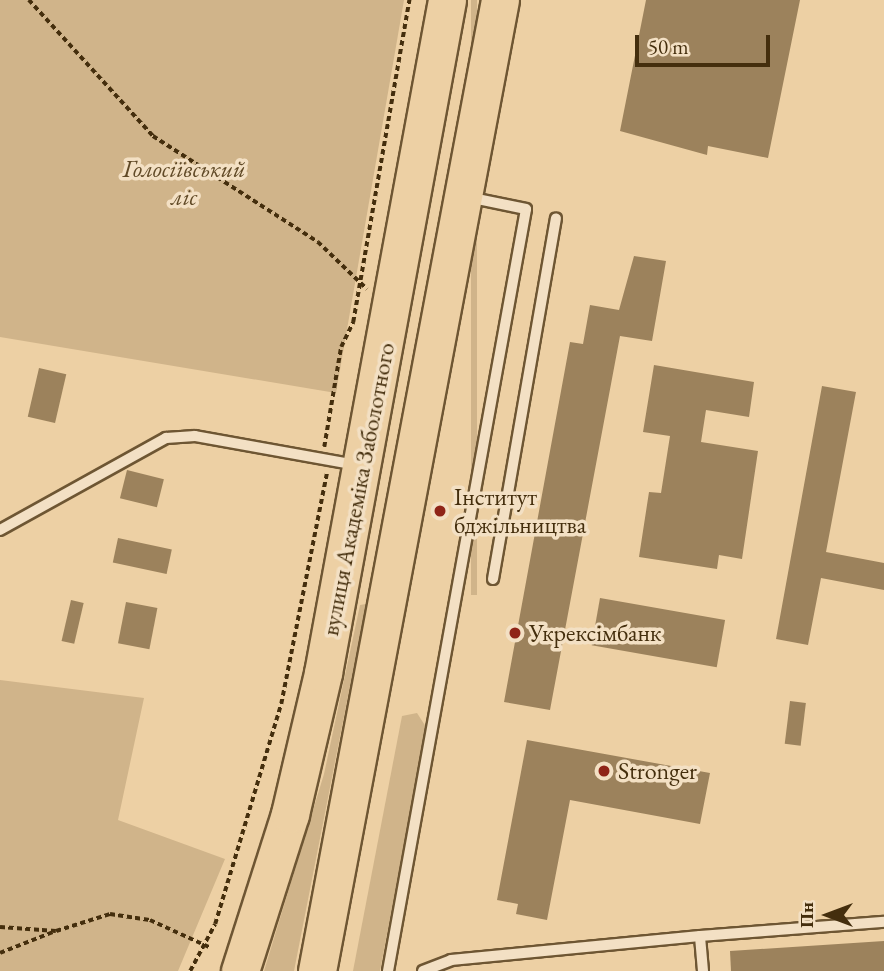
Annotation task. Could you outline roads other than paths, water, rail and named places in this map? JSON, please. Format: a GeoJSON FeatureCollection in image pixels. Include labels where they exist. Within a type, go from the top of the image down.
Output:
{"type":"FeatureCollection","features":[{"type":"Feature","properties":{"kind":"highway","name":"вулиця Академіка Заболотного"},"geometry":{"type":"LineString","coordinates":[[238,964],[305,751],[363,467],[447,0]]}},
{"type":"Feature","properties":{"kind":"highway","name":"вулиця Академіка Заболотного"},"geometry":{"type":"LineString","coordinates":[[317,971],[500,0]]}},
{"type":"Feature","properties":{"kind":"lane"},"geometry":{"type":"LineString","coordinates":[[388,971],[526,208],[463,195]]}},
{"type":"Feature","properties":{"kind":"lane"},"geometry":{"type":"LineString","coordinates":[[493,579],[555,218]]}},
{"type":"Feature","properties":{"kind":"lane"},"geometry":{"type":"LineString","coordinates":[[0,530],[166,438],[195,436],[363,467]]}},
{"type":"Feature","properties":{"kind":"lane"},"geometry":{"type":"LineString","coordinates":[[423,971],[451,960],[700,936],[884,922]]}},
{"type":"Feature","properties":{"kind":"lane"},"geometry":{"type":"LineString","coordinates":[[700,936],[703,971]]}},
{"type":"Feature","properties":{"kind":"place","name":"Інститут бджільництва"},"geometry":{"type":"Point","coordinates":[440,511]}},
{"type":"Feature","properties":{"kind":"place","name":"Укрексімбанк"},"geometry":{"type":"Point","coordinates":[515,633]}},
{"type":"Feature","properties":{"kind":"place","name":"Stronger"},"geometry":{"type":"Point","coordinates":[604,771]}},
{"type":"Feature","properties":{"kind":"park label","name":"Голосіївський ліс"},"geometry":{"type":"Point","coordinates":[184,183]}}]}
